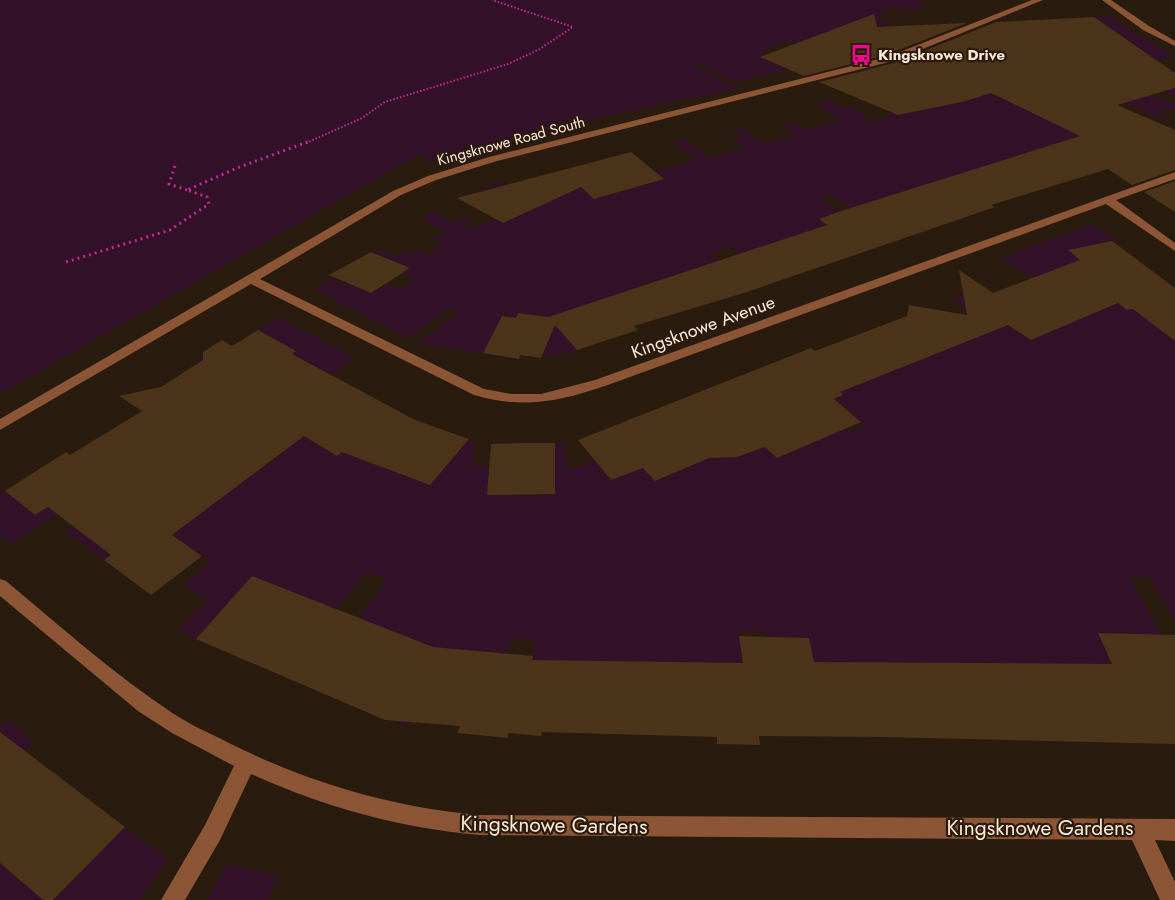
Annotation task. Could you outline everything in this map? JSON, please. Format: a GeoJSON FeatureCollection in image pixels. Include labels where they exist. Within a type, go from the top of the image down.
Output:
{"type":"FeatureCollection","features":[{"type":"Feature","properties":{"kind":"street","name":"Kingsknowe Road South"},"geometry":{"type":"LineString","coordinates":[[0,425],[397,193],[455,170],[890,59],[1039,0]]}},
{"type":"Feature","properties":{"kind":"street"},"geometry":{"type":"LineString","coordinates":[[1106,0],[1146,28],[1175,44]]}},
{"type":"Feature","properties":{"kind":"street","name":"Kingsknowe Avenue"},"geometry":{"type":"LineString","coordinates":[[251,279],[479,392],[501,398],[534,400],[559,397],[600,383],[1175,175]]}},
{"type":"Feature","properties":{"kind":"street"},"geometry":{"type":"LineString","coordinates":[[1107,200],[1175,248]]}},
{"type":"Feature","properties":{"kind":"street","name":"Kingsknowe Gardens"},"geometry":{"type":"LineString","coordinates":[[0,586],[104,674],[169,722],[246,762],[320,792],[380,811],[452,824],[1175,830]]}},
{"type":"Feature","properties":{"kind":"street"},"geometry":{"type":"LineString","coordinates":[[172,900],[192,871],[230,799],[246,762]]}},
{"type":"Feature","properties":{"kind":"street"},"geometry":{"type":"LineString","coordinates":[[1138,829],[1172,900]]}},
{"type":"Feature","properties":{"kind":"path"},"geometry":{"type":"LineString","coordinates":[[187,190],[237,168],[330,134],[362,118],[385,102],[508,64],[538,50],[573,27],[492,0]]}},
{"type":"Feature","properties":{"kind":"path"},"geometry":{"type":"LineString","coordinates":[[66,262],[170,230],[209,204],[207,197],[169,184],[175,166]]}},
{"type":"Feature","properties":{"kind":"shaded area"},"geometry":{"type":"Polygon","coordinates":[[[0,0],[917,0],[915,1],[926,5],[921,7],[924,9],[913,11],[893,8],[880,10],[887,14],[879,17],[885,20],[881,22],[897,28],[812,51],[788,41],[763,50],[766,52],[757,55],[790,70],[734,82],[698,63],[693,65],[739,89],[583,122],[429,163],[422,153],[0,394],[0,0]]]}},
{"type":"Feature","properties":{"kind":"shaded area"},"geometry":{"type":"Polygon","coordinates":[[[1111,16],[1137,35],[1175,54],[1153,64],[1175,71],[1175,97],[1133,79],[1125,83],[1175,105],[1175,111],[1168,108],[1158,112],[1167,116],[1164,118],[1175,125],[1101,92],[1094,95],[1143,117],[1079,135],[1089,141],[1018,164],[1007,158],[995,162],[1005,168],[961,184],[994,204],[991,205],[950,181],[894,238],[830,195],[820,198],[847,218],[811,230],[755,266],[731,247],[712,253],[721,262],[708,295],[684,272],[640,285],[643,289],[628,294],[654,320],[650,322],[623,293],[578,307],[563,334],[578,351],[541,358],[556,323],[546,316],[519,313],[516,318],[502,316],[483,353],[417,343],[458,313],[448,309],[407,338],[315,290],[331,279],[371,293],[388,283],[400,288],[415,279],[403,273],[410,268],[373,252],[379,249],[398,257],[405,252],[410,254],[416,250],[428,255],[443,244],[433,239],[446,231],[423,221],[427,218],[423,216],[434,211],[452,222],[464,217],[470,221],[464,225],[471,229],[494,219],[503,223],[519,216],[514,209],[481,190],[502,181],[524,200],[537,202],[565,195],[565,172],[594,199],[664,178],[655,171],[697,160],[673,142],[685,139],[710,158],[746,148],[733,139],[743,136],[731,128],[738,126],[763,143],[796,135],[781,125],[791,122],[805,130],[841,120],[816,104],[829,100],[842,108],[851,106],[868,116],[863,118],[870,122],[887,118],[892,114],[886,110],[896,108],[874,91],[914,113],[921,112],[911,105],[919,80],[966,101],[972,99],[1043,26],[1024,20],[1061,18],[1086,35],[1112,30],[1094,17],[1111,16]]]}},
{"type":"Feature","properties":{"kind":"shaded area"},"geometry":{"type":"Polygon","coordinates":[[[1093,224],[1116,241],[1068,250],[1102,276],[1112,298],[1127,310],[1140,307],[1175,323],[1175,620],[1149,577],[1129,577],[1162,635],[1098,633],[1116,673],[814,662],[810,642],[802,638],[788,637],[775,643],[791,736],[778,736],[764,631],[739,631],[743,663],[669,662],[673,736],[637,735],[556,661],[553,733],[542,733],[544,695],[531,664],[535,640],[511,638],[508,654],[447,649],[406,726],[378,716],[426,645],[359,618],[388,579],[366,572],[286,677],[320,603],[252,576],[196,639],[177,629],[208,601],[184,584],[211,562],[155,523],[104,560],[65,531],[110,501],[95,489],[11,545],[0,535],[0,494],[5,491],[36,515],[110,467],[112,429],[127,420],[174,449],[221,377],[195,361],[203,357],[247,382],[258,330],[279,317],[355,358],[279,411],[255,473],[276,458],[265,450],[297,428],[315,443],[337,456],[398,411],[430,485],[469,439],[475,444],[473,466],[489,466],[487,495],[555,494],[555,443],[563,442],[570,470],[595,461],[611,480],[643,468],[655,481],[680,470],[634,418],[637,417],[654,435],[713,441],[728,457],[745,454],[749,448],[708,389],[777,458],[791,452],[771,365],[850,432],[864,425],[839,403],[835,404],[831,400],[843,395],[838,391],[871,377],[831,344],[836,343],[875,374],[933,354],[891,322],[895,321],[938,352],[992,330],[952,299],[963,294],[1031,340],[1071,323],[1013,285],[1017,283],[1043,299],[1057,293],[1000,258],[1093,224]]]}},
{"type":"Feature","properties":{"kind":"shaded area"},"geometry":{"type":"Polygon","coordinates":[[[8,719],[34,744],[25,750],[32,756],[0,781],[0,726],[8,719]]]}},
{"type":"Feature","properties":{"kind":"shaded area"},"geometry":{"type":"Polygon","coordinates":[[[125,827],[168,859],[140,900],[53,900],[125,827]]]}},
{"type":"Feature","properties":{"kind":"shaded area"},"geometry":{"type":"Polygon","coordinates":[[[0,863],[43,900],[0,900],[0,863]]]}},
{"type":"Feature","properties":{"kind":"shaded area"},"geometry":{"type":"Polygon","coordinates":[[[227,864],[278,876],[267,900],[207,900],[227,864]]]}},
{"type":"Feature","properties":{"kind":"building"},"geometry":{"type":"Polygon","coordinates":[[[874,14],[877,27],[967,23],[886,55],[804,76],[760,57],[874,14]]]}},
{"type":"Feature","properties":{"kind":"building"},"geometry":{"type":"Polygon","coordinates":[[[1094,17],[1175,73],[1175,88],[1117,105],[1175,130],[1175,170],[1132,185],[1108,169],[991,205],[995,207],[747,292],[634,326],[638,330],[577,350],[555,325],[541,358],[520,355],[519,359],[483,353],[502,316],[516,318],[518,313],[548,317],[827,225],[819,219],[838,212],[1080,136],[991,93],[966,101],[898,115],[819,82],[894,63],[996,22],[1094,17]]]}},
{"type":"Feature","properties":{"kind":"building"},"geometry":{"type":"Polygon","coordinates":[[[631,152],[664,179],[594,199],[581,187],[503,223],[457,198],[631,152]]]}},
{"type":"Feature","properties":{"kind":"building"},"geometry":{"type":"Polygon","coordinates":[[[1175,181],[1175,212],[1144,192],[1175,181]]]}},
{"type":"Feature","properties":{"kind":"building"},"geometry":{"type":"Polygon","coordinates":[[[1112,241],[1175,288],[1175,341],[1133,309],[1127,310],[1118,303],[1031,340],[1008,325],[840,392],[843,395],[834,399],[861,422],[777,458],[765,447],[737,457],[709,458],[655,481],[643,468],[611,480],[578,440],[811,348],[815,351],[907,316],[909,305],[967,315],[959,270],[993,293],[1080,260],[1068,250],[1112,241]]]}},
{"type":"Feature","properties":{"kind":"building"},"geometry":{"type":"Polygon","coordinates":[[[371,252],[410,268],[371,293],[329,275],[371,252]]]}},
{"type":"Feature","properties":{"kind":"building"},"geometry":{"type":"Polygon","coordinates":[[[258,330],[296,351],[292,354],[415,420],[469,439],[430,485],[342,452],[337,456],[304,436],[172,535],[202,556],[151,595],[104,560],[111,555],[48,507],[35,515],[5,491],[66,452],[70,455],[142,411],[119,396],[161,387],[203,360],[203,352],[222,340],[232,346],[258,330]]]}},
{"type":"Feature","properties":{"kind":"building"},"geometry":{"type":"Polygon","coordinates":[[[555,443],[555,494],[487,495],[491,444],[555,443]]]}},
{"type":"Feature","properties":{"kind":"building"},"geometry":{"type":"Polygon","coordinates":[[[252,576],[433,647],[533,656],[532,660],[743,663],[739,636],[809,638],[814,662],[1112,664],[1098,633],[1175,635],[1175,744],[759,736],[760,745],[717,744],[717,737],[542,732],[541,736],[508,733],[508,738],[457,733],[460,726],[385,720],[196,639],[252,576]]]}},
{"type":"Feature","properties":{"kind":"building"},"geometry":{"type":"Polygon","coordinates":[[[0,732],[125,827],[53,900],[43,900],[0,863],[0,732]]]}},
{"type":"Feature","properties":{"kind":"place","name":"Kingsknowe Drive"},"geometry":{"type":"Point","coordinates":[861,55]}}]}
